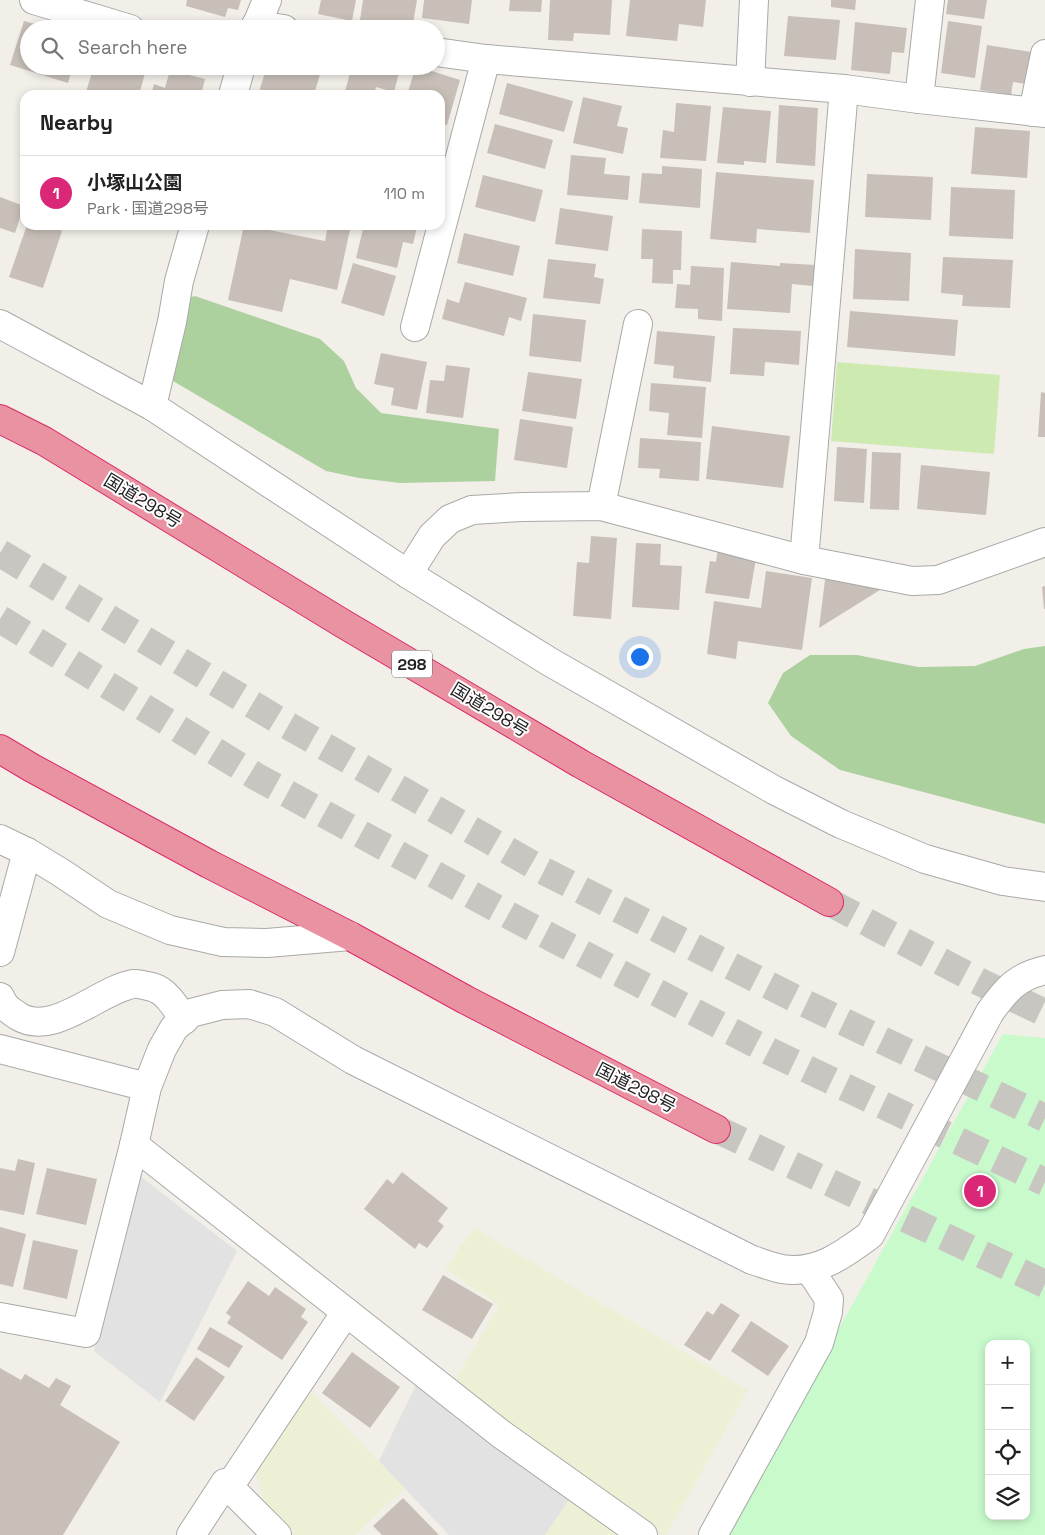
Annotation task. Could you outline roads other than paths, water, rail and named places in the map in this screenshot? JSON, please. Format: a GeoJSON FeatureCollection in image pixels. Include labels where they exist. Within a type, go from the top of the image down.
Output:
{"type":"FeatureCollection","features":[{"type":"Feature","properties":{"kind":"highway","name":"国道298号"},"geometry":{"type":"LineString","coordinates":[[0,419],[44,441],[351,628],[581,764],[829,902]]}},
{"type":"Feature","properties":{"kind":"highway","name":"国道298号"},"geometry":{"type":"LineString","coordinates":[[0,749],[209,864],[350,936],[466,1000],[716,1129]]}},
{"type":"Feature","properties":{"kind":"street"},"geometry":{"type":"LineString","coordinates":[[34,0],[100,20]]}},
{"type":"Feature","properties":{"kind":"street"},"geometry":{"type":"LineString","coordinates":[[259,20],[267,0]]}},
{"type":"Feature","properties":{"kind":"street"},"geometry":{"type":"LineString","coordinates":[[750,82],[754,0]]}},
{"type":"Feature","properties":{"kind":"street"},"geometry":{"type":"LineString","coordinates":[[919,99],[930,0]]}},
{"type":"Feature","properties":{"kind":"street"},"geometry":{"type":"LineString","coordinates":[[445,53],[486,59],[844,89],[1039,112],[1045,54]]}},
{"type":"Feature","properties":{"kind":"street"},"geometry":{"type":"LineString","coordinates":[[445,213],[486,59]]}},
{"type":"Feature","properties":{"kind":"street"},"geometry":{"type":"LineString","coordinates":[[234,90],[239,75]]}},
{"type":"Feature","properties":{"kind":"street"},"geometry":{"type":"LineString","coordinates":[[804,560],[844,89]]}},
{"type":"Feature","properties":{"kind":"street"},"geometry":{"type":"LineString","coordinates":[[152,406],[172,322],[179,281],[194,230]]}},
{"type":"Feature","properties":{"kind":"street"},"geometry":{"type":"LineString","coordinates":[[415,326],[441,230]]}},
{"type":"Feature","properties":{"kind":"street"},"geometry":{"type":"LineString","coordinates":[[0,324],[152,406],[408,574],[592,686],[774,790],[841,824],[925,858],[1003,881],[1045,886]]}},
{"type":"Feature","properties":{"kind":"street"},"geometry":{"type":"LineString","coordinates":[[601,506],[638,324]]}},
{"type":"Feature","properties":{"kind":"street"},"geometry":{"type":"LineString","coordinates":[[408,574],[432,536],[450,519],[472,510],[522,507],[601,506],[804,560],[912,581],[938,580],[1045,542]]}},
{"type":"Feature","properties":{"kind":"street"},"geometry":{"type":"LineString","coordinates":[[0,839],[28,852],[108,904],[170,930],[223,942],[267,942],[350,936]]}},
{"type":"Feature","properties":{"kind":"street"},"geometry":{"type":"LineString","coordinates":[[0,952],[28,852]]}},
{"type":"Feature","properties":{"kind":"street"},"geometry":{"type":"LineString","coordinates":[[0,1317],[86,1333],[147,1087],[162,1049],[174,1028],[191,1013],[222,1005],[249,1004],[275,1012],[353,1060],[752,1260],[784,1269],[810,1270],[836,1259],[870,1234],[990,1012],[1008,988],[1023,977],[1045,970]]}},
{"type":"Feature","properties":{"kind":"street"},"geometry":{"type":"LineString","coordinates":[[0,997],[5,1008],[22,1019],[40,1021],[57,1019],[118,989],[134,984],[154,987],[169,998],[184,1020]]}},
{"type":"Feature","properties":{"kind":"street"},"geometry":{"type":"LineString","coordinates":[[0,1049],[147,1087]]}},
{"type":"Feature","properties":{"kind":"street"},"geometry":{"type":"LineString","coordinates":[[134,1145],[502,1434],[643,1535]]}},
{"type":"Feature","properties":{"kind":"street"},"geometry":{"type":"LineString","coordinates":[[713,1535],[818,1343],[828,1312],[829,1299],[810,1270]]}},
{"type":"Feature","properties":{"kind":"street"},"geometry":{"type":"LineString","coordinates":[[229,1487],[346,1312]]}},
{"type":"Feature","properties":{"kind":"street"},"geometry":{"type":"LineString","coordinates":[[191,1535],[225,1483],[277,1535]]}},
{"type":"Feature","properties":{"kind":"tunnel"},"geometry":{"type":"LineString","coordinates":[[0,553],[285,724],[542,870],[794,998],[1045,1118]]}},
{"type":"Feature","properties":{"kind":"tunnel"},"geometry":{"type":"LineString","coordinates":[[0,619],[257,777],[514,918],[769,1051],[1045,1182]]}},
{"type":"Feature","properties":{"kind":"tunnel"},"geometry":{"type":"LineString","coordinates":[[829,902],[978,981],[1045,1013]]}},
{"type":"Feature","properties":{"kind":"tunnel"},"geometry":{"type":"LineString","coordinates":[[716,1129],[1045,1284]]}},
{"type":"Feature","properties":{"kind":"place","name":"小塚山公園"},"geometry":{"type":"Point","coordinates":[980,1191]}}]}
